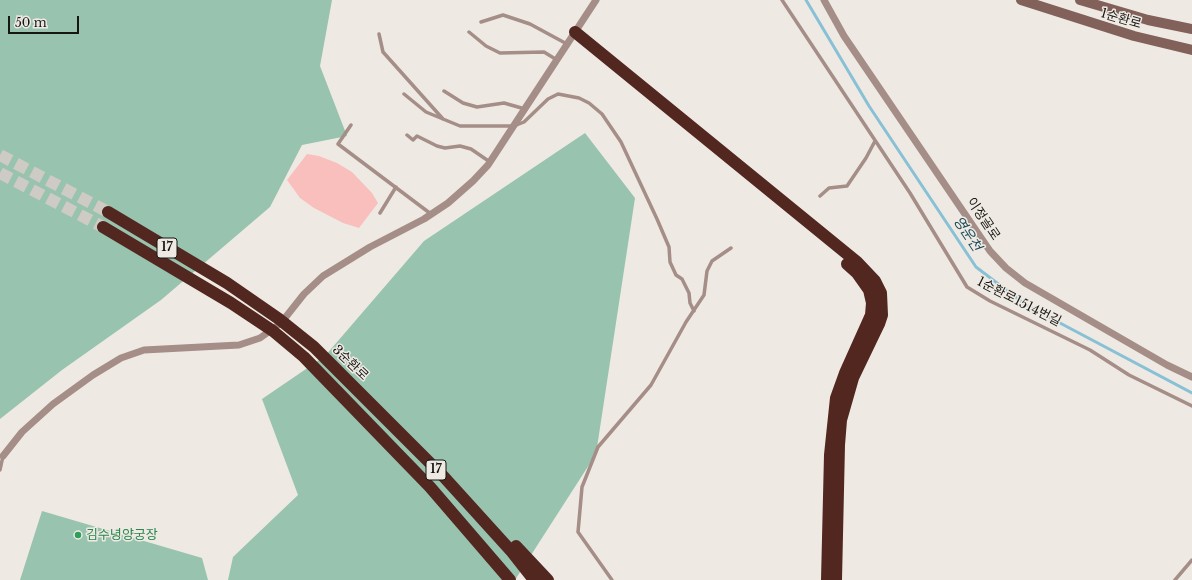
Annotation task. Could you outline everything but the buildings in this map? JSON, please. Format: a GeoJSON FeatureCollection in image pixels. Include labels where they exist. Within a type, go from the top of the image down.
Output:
{"type":"FeatureCollection","features":[{"type":"Feature","properties":{"kind":"highway"},"geometry":{"type":"LineString","coordinates":[[571,37],[826,246],[857,273],[869,290],[872,303],[871,315],[845,372],[836,398],[832,420],[827,580]]}},
{"type":"Feature","properties":{"kind":"highway"},"geometry":{"type":"LineString","coordinates":[[571,37],[857,262],[875,280],[881,293],[882,315],[880,324],[853,378],[841,420],[839,445],[836,580]]}},
{"type":"Feature","properties":{"kind":"highway","name":"3순환로"},"geometry":{"type":"LineString","coordinates":[[108,212],[227,283],[279,319],[333,364],[453,487],[512,552],[534,580]]}},
{"type":"Feature","properties":{"kind":"highway","name":"17"},"geometry":{"type":"LineString","coordinates":[[103,227],[210,289],[273,331],[322,374],[430,487],[510,580]]}},
{"type":"Feature","properties":{"kind":"highway"},"geometry":{"type":"LineString","coordinates":[[453,487],[532,562],[548,580]]}},
{"type":"Feature","properties":{"kind":"street"},"geometry":{"type":"LineString","coordinates":[[2,456],[22,432],[48,409],[93,375],[121,358],[144,350],[239,345],[260,338],[281,323],[304,294],[323,276],[370,247],[432,214],[460,193],[481,174],[490,162],[596,0]]}},
{"type":"Feature","properties":{"kind":"street","name":"이정골로"},"geometry":{"type":"LineString","coordinates":[[825,0],[828,9],[864,65],[990,251],[1006,268],[1032,287],[1167,365],[1192,377]]}},
{"type":"Feature","properties":{"kind":"street","name":"1순환로"},"geometry":{"type":"LineString","coordinates":[[1021,0],[1134,36],[1192,50]]}},
{"type":"Feature","properties":{"kind":"street","name":"1순환로"},"geometry":{"type":"LineString","coordinates":[[1080,0],[1148,20],[1192,29]]}},
{"type":"Feature","properties":{"kind":"lane","name":"1순환로1514번길"},"geometry":{"type":"LineString","coordinates":[[782,0],[910,193],[967,287],[990,301],[1090,350],[1129,375],[1192,406]]}},
{"type":"Feature","properties":{"kind":"lane"},"geometry":{"type":"LineString","coordinates":[[481,22],[503,15],[571,37]]}},
{"type":"Feature","properties":{"kind":"lane"},"geometry":{"type":"LineString","coordinates":[[469,32],[486,46],[500,53],[544,52],[557,60]]}},
{"type":"Feature","properties":{"kind":"lane"},"geometry":{"type":"LineString","coordinates":[[379,34],[382,52],[445,122]]}},
{"type":"Feature","properties":{"kind":"lane"},"geometry":{"type":"LineString","coordinates":[[444,91],[463,103],[477,107],[504,103],[525,109]]}},
{"type":"Feature","properties":{"kind":"lane"},"geometry":{"type":"LineString","coordinates":[[404,94],[426,112],[445,122],[460,126],[514,126],[524,122],[548,99],[558,94],[579,98],[602,114],[621,142],[657,219],[669,247],[670,262],[676,275],[682,280],[689,293],[690,303],[694,311]]}},
{"type":"Feature","properties":{"kind":"lane"},"geometry":{"type":"LineString","coordinates":[[351,125],[338,144],[432,214]]}},
{"type":"Feature","properties":{"kind":"lane"},"geometry":{"type":"LineString","coordinates":[[407,135],[413,140],[417,136],[437,146],[445,148],[460,146],[471,149],[490,162]]}},
{"type":"Feature","properties":{"kind":"lane"},"geometry":{"type":"LineString","coordinates":[[820,196],[829,188],[842,188],[847,186],[866,158],[875,141]]}},
{"type":"Feature","properties":{"kind":"lane"},"geometry":{"type":"LineString","coordinates":[[380,213],[396,187]]}},
{"type":"Feature","properties":{"kind":"lane"},"geometry":{"type":"LineString","coordinates":[[612,580],[578,532],[582,487],[598,447],[651,385],[686,322],[704,294],[707,271],[712,261],[731,248]]}},
{"type":"Feature","properties":{"kind":"lane"},"geometry":{"type":"LineString","coordinates":[[0,470],[2,456]]}},
{"type":"Feature","properties":{"kind":"lane"},"geometry":{"type":"LineString","coordinates":[[1175,580],[1192,560]]}},
{"type":"Feature","properties":{"kind":"green space"},"geometry":{"type":"Polygon","coordinates":[[[0,0],[332,0],[320,66],[347,136],[302,145],[270,207],[161,300],[62,370],[0,419],[0,0]]]}},
{"type":"Feature","properties":{"kind":"green space"},"geometry":{"type":"Polygon","coordinates":[[[585,133],[635,198],[596,454],[515,580],[228,580],[233,557],[298,495],[262,399],[325,356],[424,241],[585,133]]]}},
{"type":"Feature","properties":{"kind":"green space","name":"김수녕양궁장"},"geometry":{"type":"Polygon","coordinates":[[[42,511],[202,558],[208,580],[20,580],[42,511]]]}},
{"type":"Feature","properties":{"kind":"waterway","name":"영운천"},"geometry":{"type":"LineString","coordinates":[[806,0],[869,106],[976,267],[1026,305],[1192,393]]}},
{"type":"Feature","properties":{"kind":"tunnel"},"geometry":{"type":"LineString","coordinates":[[0,155],[108,212]]}},
{"type":"Feature","properties":{"kind":"tunnel"},"geometry":{"type":"LineString","coordinates":[[0,173],[103,227]]}},
{"type":"Feature","properties":{"kind":"place","name":"김수녕양궁장"},"geometry":{"type":"Point","coordinates":[78,535]}}]}
